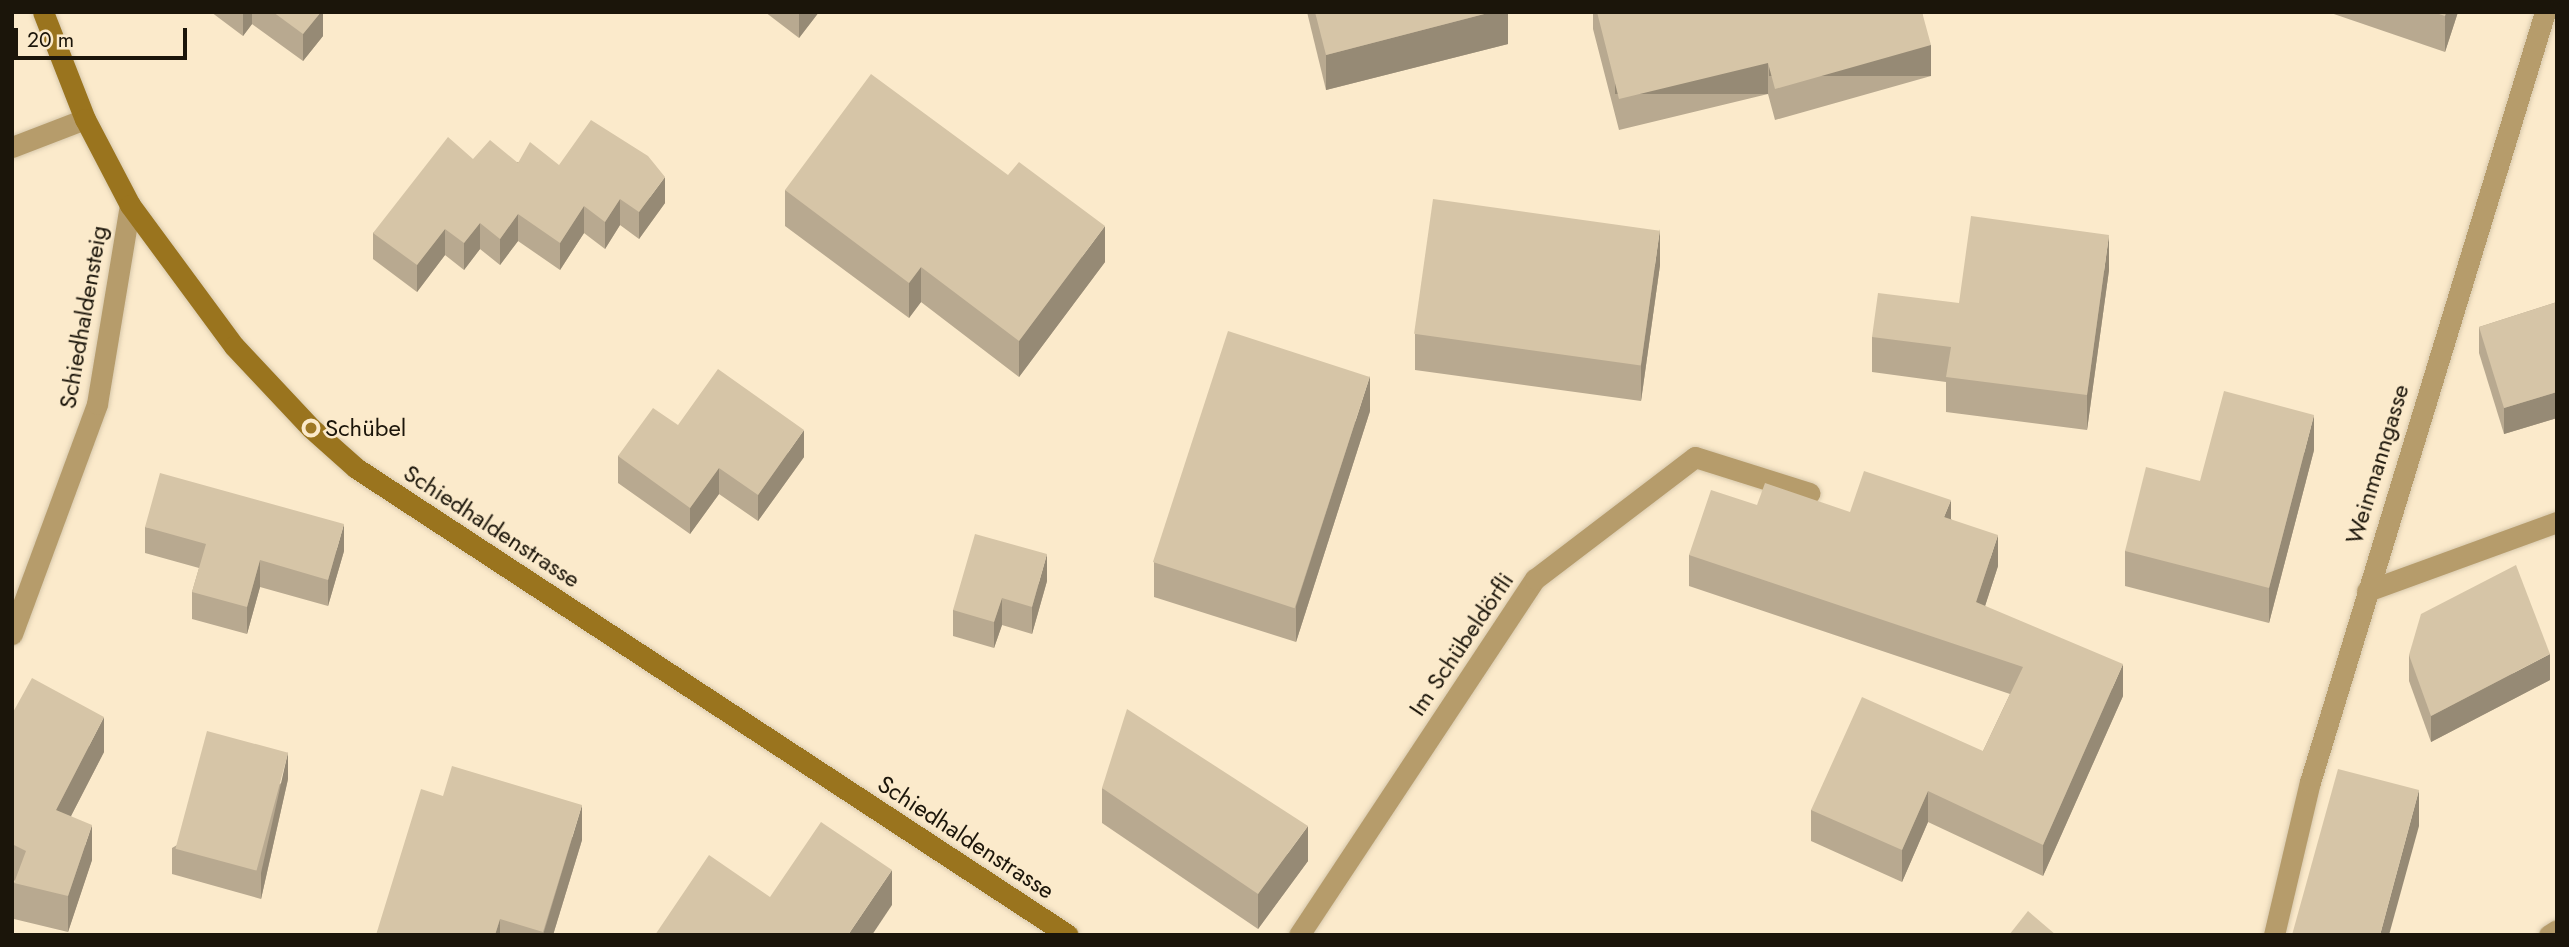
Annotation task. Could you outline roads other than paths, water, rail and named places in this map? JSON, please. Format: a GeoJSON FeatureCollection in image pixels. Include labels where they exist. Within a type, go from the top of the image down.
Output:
{"type":"FeatureCollection","features":[{"type":"Feature","properties":{"kind":"main road","name":"Schiedhaldenstrasse"},"geometry":{"type":"LineString","coordinates":[[43,12],[85,119],[130,205],[234,346],[356,468],[1068,935]]}},
{"type":"Feature","properties":{"kind":"street","name":"Weinmanngasse"},"geometry":{"type":"LineString","coordinates":[[2274,935],[2310,782],[2545,12]]}},
{"type":"Feature","properties":{"kind":"street"},"geometry":{"type":"LineString","coordinates":[[12,147],[85,119]]}},
{"type":"Feature","properties":{"kind":"street","name":"Schiedhaldensteig"},"geometry":{"type":"LineString","coordinates":[[12,634],[97,404],[130,205]]}},
{"type":"Feature","properties":{"kind":"street","name":"Im Schübeldörfli"},"geometry":{"type":"LineString","coordinates":[[1299,935],[1535,579],[1695,457],[1809,493]]}},
{"type":"Feature","properties":{"kind":"street"},"geometry":{"type":"LineString","coordinates":[[2367,591],[2557,522]]}},
{"type":"Feature","properties":{"kind":"street"},"geometry":{"type":"LineString","coordinates":[[2549,935],[2557,930]]}},
{"type":"Feature","properties":{"kind":"place","name":"Schübel"},"geometry":{"type":"Point","coordinates":[311,428]}}]}
